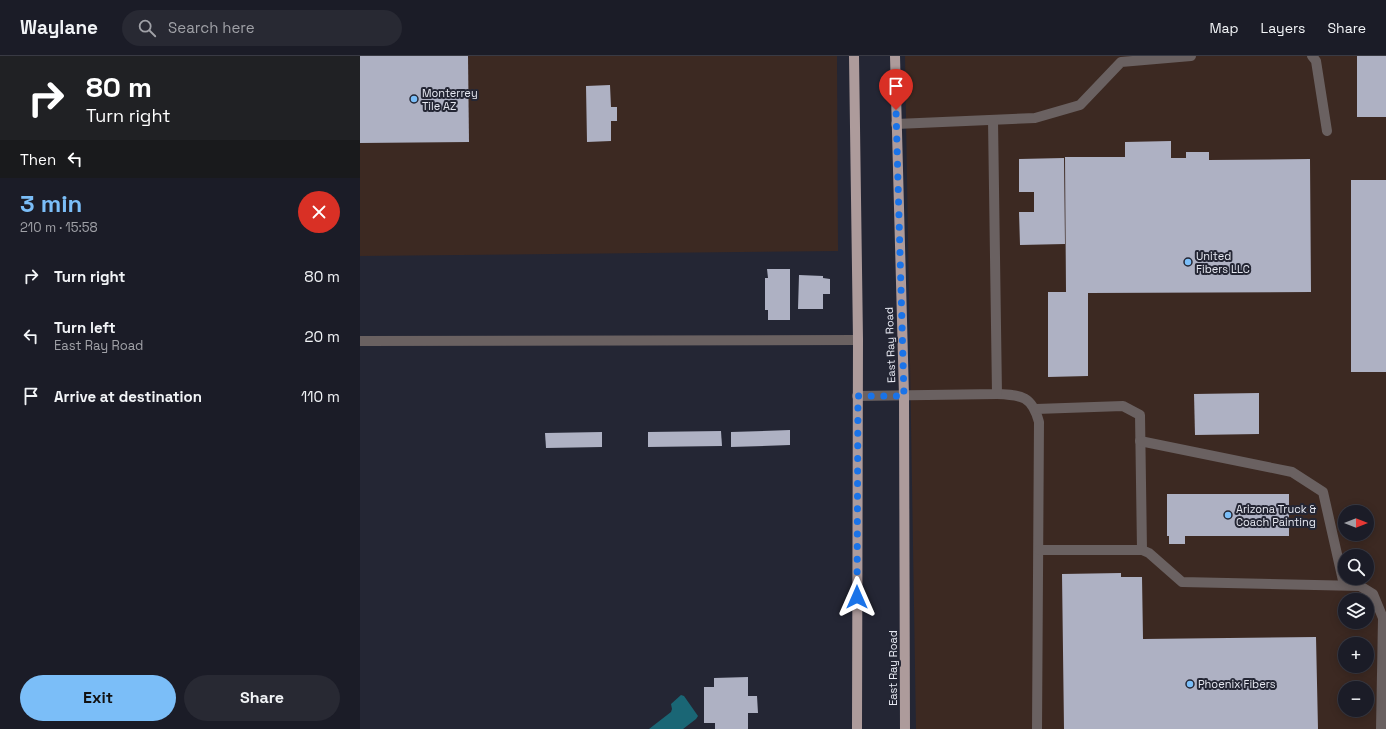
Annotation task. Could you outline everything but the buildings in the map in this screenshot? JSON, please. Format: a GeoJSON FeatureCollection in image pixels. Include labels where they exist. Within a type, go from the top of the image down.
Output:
{"type":"FeatureCollection","features":[{"type":"Feature","properties":{"kind":"main road"},"geometry":{"type":"LineString","coordinates":[[854,56],[858,340],[857,729]]}},
{"type":"Feature","properties":{"kind":"main road","name":"East Ray Road"},"geometry":{"type":"LineString","coordinates":[[895,56],[904,396],[905,729]]}},
{"type":"Feature","properties":{"kind":"lane"},"geometry":{"type":"LineString","coordinates":[[896,124],[1035,118],[1080,104],[1121,62],[1191,56]]}},
{"type":"Feature","properties":{"kind":"lane"},"geometry":{"type":"LineString","coordinates":[[1312,56],[1316,61],[1327,131]]}},
{"type":"Feature","properties":{"kind":"lane"},"geometry":{"type":"LineString","coordinates":[[993,120],[997,394]]}},
{"type":"Feature","properties":{"kind":"lane"},"geometry":{"type":"LineString","coordinates":[[360,341],[858,340]]}},
{"type":"Feature","properties":{"kind":"lane"},"geometry":{"type":"LineString","coordinates":[[858,396],[1018,395],[1028,400],[1036,409],[1039,422],[1038,729]]}},
{"type":"Feature","properties":{"kind":"lane"},"geometry":{"type":"LineString","coordinates":[[1036,409],[1123,406],[1140,415],[1142,550]]}},
{"type":"Feature","properties":{"kind":"lane"},"geometry":{"type":"LineString","coordinates":[[1140,441],[1292,472],[1323,492],[1338,558]]}},
{"type":"Feature","properties":{"kind":"lane"},"geometry":{"type":"LineString","coordinates":[[1038,550],[1142,550],[1149,553],[1182,582],[1338,585]]}},
{"type":"Feature","properties":{"kind":"lane"},"geometry":{"type":"LineString","coordinates":[[1344,585],[1360,586],[1373,594],[1383,618],[1381,729]]}},
{"type":"Feature","properties":{"kind":"shaded area"},"geometry":{"type":"Polygon","coordinates":[[[360,56],[837,56],[838,251],[360,256],[360,56]]]}},
{"type":"Feature","properties":{"kind":"shaded area"},"geometry":{"type":"Polygon","coordinates":[[[905,56],[1386,56],[1386,729],[916,729],[905,56]]]}},
{"type":"Feature","properties":{"kind":"water"},"geometry":{"type":"Polygon","coordinates":[[[681,695],[684,696],[698,716],[696,719],[683,729],[649,729],[671,712],[671,704],[681,695]]]}},
{"type":"Feature","properties":{"kind":"place","name":"Monterrey Tile AZ"},"geometry":{"type":"Point","coordinates":[414,99]}},
{"type":"Feature","properties":{"kind":"place","name":"United Fibers LLC"},"geometry":{"type":"Point","coordinates":[1188,262]}},
{"type":"Feature","properties":{"kind":"place","name":"Arizona Truck & Coach Painting"},"geometry":{"type":"Point","coordinates":[1228,515]}},
{"type":"Feature","properties":{"kind":"place","name":"Phoenix Fibers"},"geometry":{"type":"Point","coordinates":[1190,684]}},
{"type":"Feature","properties":{"kind":"route"},"geometry":{"type":"LineString","coordinates":[[857,597],[858,396],[904,396],[896,110]]}}]}
